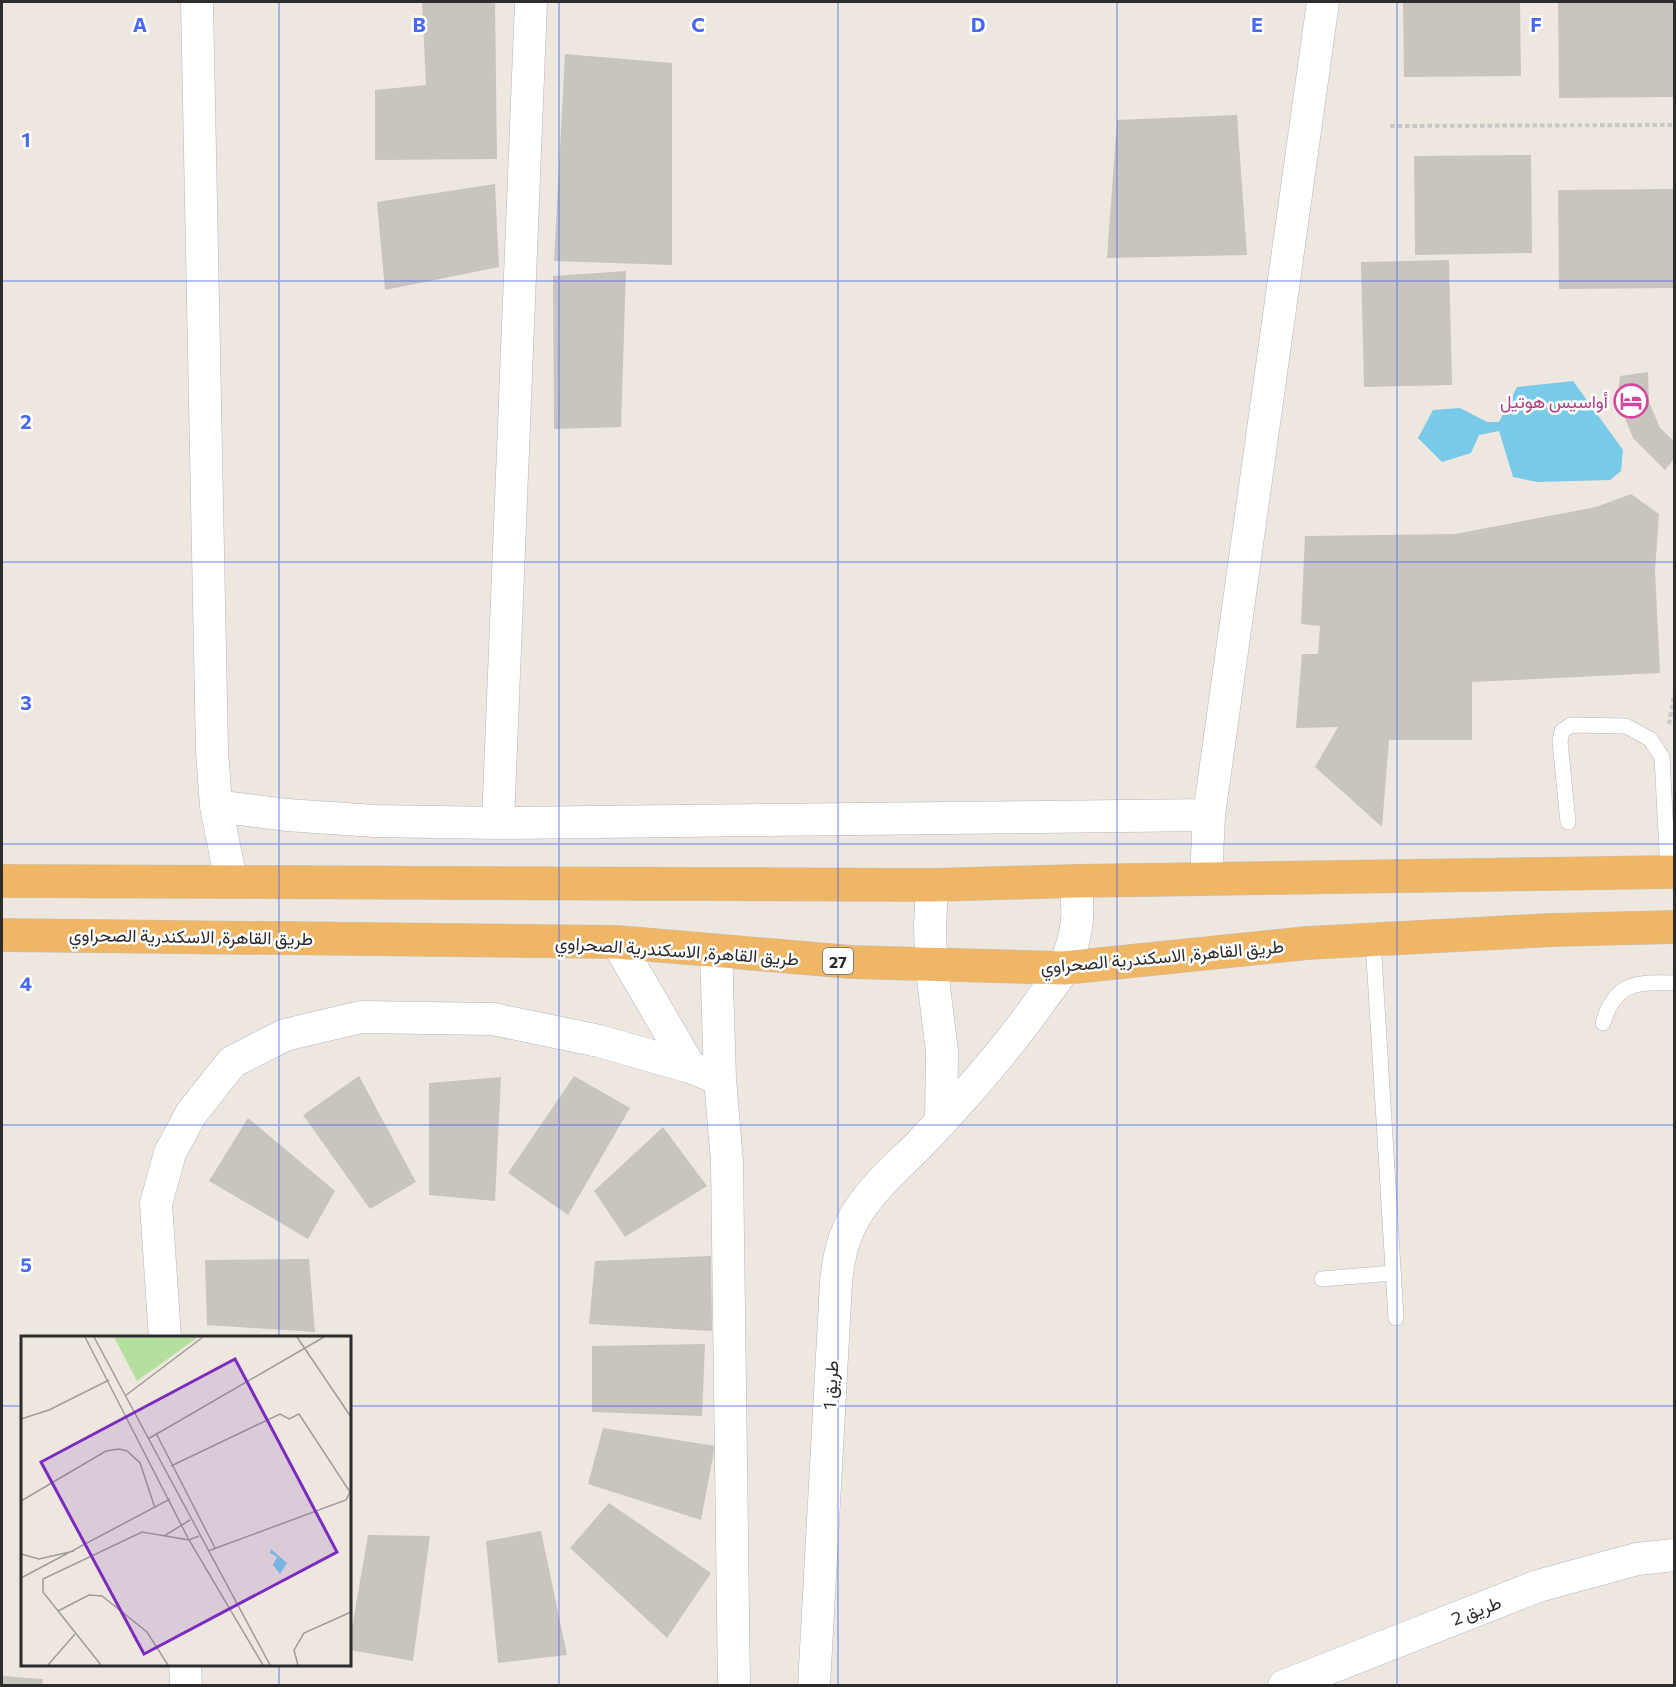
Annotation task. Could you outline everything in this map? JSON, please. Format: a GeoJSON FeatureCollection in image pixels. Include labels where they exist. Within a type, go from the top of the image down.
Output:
{"type":"FeatureCollection","features":[{"type":"Feature","properties":{"kind":"highway"},"geometry":{"type":"LineString","coordinates":[[2,881],[932,885],[1671,872]]}},
{"type":"Feature","properties":{"kind":"highway","name":"طريق القاهرة, الاسكندرية الصحراوي"},"geometry":{"type":"LineString","coordinates":[[2,934],[617,942],[851,962],[1064,968],[1307,943],[1552,930],[1674,927]]}},
{"type":"Feature","properties":{"kind":"street"},"geometry":{"type":"LineString","coordinates":[[197,2],[212,752],[216,806],[231,881]]}},
{"type":"Feature","properties":{"kind":"street"},"geometry":{"type":"LineString","coordinates":[[498,823],[531,2]]}},
{"type":"Feature","properties":{"kind":"street"},"geometry":{"type":"LineString","coordinates":[[1206,879],[1209,814],[1323,2]]}},
{"type":"Feature","properties":{"kind":"street"},"geometry":{"type":"LineString","coordinates":[[216,806],[287,815],[375,821],[498,823],[1209,814]]}},
{"type":"Feature","properties":{"kind":"street","name":"طريق 1"},"geometry":{"type":"LineString","coordinates":[[814,1686],[838,1257],[846,1233],[858,1210],[941,1122],[1024,1024],[1064,968],[1077,922],[1078,902],[1074,881]]}},
{"type":"Feature","properties":{"kind":"street"},"geometry":{"type":"LineString","coordinates":[[932,885],[931,963],[942,1051],[941,1122]]}},
{"type":"Feature","properties":{"kind":"street"},"geometry":{"type":"LineString","coordinates":[[617,942],[690,1067]]}},
{"type":"Feature","properties":{"kind":"street"},"geometry":{"type":"LineString","coordinates":[[716,950],[720,1079],[727,1162],[734,1686]]}},
{"type":"Feature","properties":{"kind":"street"},"geometry":{"type":"LineString","coordinates":[[165,1336],[156,1204],[170,1153],[191,1114],[232,1062],[274,1040],[285,1035],[361,1017],[493,1019],[599,1041],[690,1067],[720,1079]]}},
{"type":"Feature","properties":{"kind":"street","name":"طريق 2"},"geometry":{"type":"LineString","coordinates":[[1284,1686],[1538,1586],[1637,1559],[1674,1555]]}},
{"type":"Feature","properties":{"kind":"street"},"geometry":{"type":"LineString","coordinates":[[185,1666],[186,1686]]}},
{"type":"Feature","properties":{"kind":"lane"},"geometry":{"type":"LineString","coordinates":[[1568,822],[1560,742],[1562,731],[1571,725],[1626,726],[1650,739],[1662,757],[1669,778],[1671,872]]}},
{"type":"Feature","properties":{"kind":"lane"},"geometry":{"type":"LineString","coordinates":[[1372,940],[1396,1318]]}},
{"type":"Feature","properties":{"kind":"lane"},"geometry":{"type":"LineString","coordinates":[[1603,1023],[1611,1003],[1626,988],[1640,983],[1674,983]]}},
{"type":"Feature","properties":{"kind":"lane"},"geometry":{"type":"LineString","coordinates":[[1322,1279],[1393,1274]]}},
{"type":"Feature","properties":{"kind":"path"},"geometry":{"type":"LineString","coordinates":[[1390,126],[1674,125]]}},
{"type":"Feature","properties":{"kind":"water"},"geometry":{"type":"Polygon","coordinates":[[[1573,381],[1623,450],[1621,471],[1610,480],[1537,482],[1513,477],[1499,431],[1479,435],[1471,453],[1442,462],[1418,438],[1433,410],[1460,408],[1487,422],[1499,422],[1517,387],[1573,381]]]}},
{"type":"Feature","properties":{"kind":"building"},"geometry":{"type":"Polygon","coordinates":[[[422,2],[495,2],[497,159],[375,160],[375,90],[426,85],[422,2]]]}},
{"type":"Feature","properties":{"kind":"building"},"geometry":{"type":"Polygon","coordinates":[[[1403,2],[1520,2],[1521,76],[1404,77],[1403,2]]]}},
{"type":"Feature","properties":{"kind":"building"},"geometry":{"type":"Polygon","coordinates":[[[1558,2],[1674,2],[1674,97],[1559,98],[1558,2]]]}},
{"type":"Feature","properties":{"kind":"building"},"geometry":{"type":"Polygon","coordinates":[[[565,54],[672,63],[672,265],[554,261],[565,54]]]}},
{"type":"Feature","properties":{"kind":"building"},"geometry":{"type":"Polygon","coordinates":[[[1237,115],[1247,255],[1107,258],[1117,120],[1237,115]]]}},
{"type":"Feature","properties":{"kind":"building"},"geometry":{"type":"Polygon","coordinates":[[[1531,155],[1532,253],[1415,255],[1414,156],[1531,155]]]}},
{"type":"Feature","properties":{"kind":"building"},"geometry":{"type":"Polygon","coordinates":[[[495,184],[499,267],[385,290],[377,202],[495,184]]]}},
{"type":"Feature","properties":{"kind":"building"},"geometry":{"type":"Polygon","coordinates":[[[1674,189],[1674,288],[1559,289],[1558,190],[1674,189]]]}},
{"type":"Feature","properties":{"kind":"building"},"geometry":{"type":"Polygon","coordinates":[[[1449,260],[1452,385],[1364,387],[1361,262],[1449,260]]]}},
{"type":"Feature","properties":{"kind":"building"},"geometry":{"type":"Polygon","coordinates":[[[626,271],[621,427],[554,429],[553,276],[626,271]]]}},
{"type":"Feature","properties":{"kind":"building"},"geometry":{"type":"Polygon","coordinates":[[[1648,372],[1649,402],[1660,428],[1674,441],[1674,459],[1665,470],[1633,438],[1617,399],[1620,376],[1648,372]]]}},
{"type":"Feature","properties":{"kind":"building"},"geometry":{"type":"Polygon","coordinates":[[[1631,494],[1659,514],[1655,571],[1660,673],[1472,682],[1472,740],[1389,740],[1382,827],[1315,767],[1338,727],[1296,728],[1302,654],[1318,654],[1320,626],[1301,624],[1305,536],[1455,534],[1596,507],[1631,494]]]}},
{"type":"Feature","properties":{"kind":"building"},"geometry":{"type":"Polygon","coordinates":[[[359,1076],[416,1182],[370,1209],[303,1115],[359,1076]]]}},
{"type":"Feature","properties":{"kind":"building"},"geometry":{"type":"Polygon","coordinates":[[[574,1076],[630,1108],[568,1215],[508,1173],[574,1076]]]}},
{"type":"Feature","properties":{"kind":"building"},"geometry":{"type":"Polygon","coordinates":[[[501,1077],[495,1201],[429,1195],[429,1083],[501,1077]]]}},
{"type":"Feature","properties":{"kind":"building"},"geometry":{"type":"Polygon","coordinates":[[[248,1118],[335,1191],[308,1239],[209,1181],[248,1118]]]}},
{"type":"Feature","properties":{"kind":"building"},"geometry":{"type":"Polygon","coordinates":[[[663,1127],[707,1186],[625,1237],[594,1191],[663,1127]]]}},
{"type":"Feature","properties":{"kind":"building"},"geometry":{"type":"Polygon","coordinates":[[[711,1256],[712,1331],[589,1324],[595,1261],[711,1256]]]}},
{"type":"Feature","properties":{"kind":"building"},"geometry":{"type":"Polygon","coordinates":[[[309,1259],[315,1332],[207,1325],[205,1260],[309,1259]]]}},
{"type":"Feature","properties":{"kind":"building"},"geometry":{"type":"Polygon","coordinates":[[[705,1344],[702,1416],[592,1412],[592,1346],[705,1344]]]}},
{"type":"Feature","properties":{"kind":"building"},"geometry":{"type":"Polygon","coordinates":[[[603,1428],[715,1446],[701,1520],[588,1484],[603,1428]]]}},
{"type":"Feature","properties":{"kind":"building"},"geometry":{"type":"Polygon","coordinates":[[[609,1503],[711,1573],[667,1638],[570,1548],[609,1503]]]}},
{"type":"Feature","properties":{"kind":"building"},"geometry":{"type":"Polygon","coordinates":[[[541,1531],[567,1655],[498,1663],[486,1541],[541,1531]]]}},
{"type":"Feature","properties":{"kind":"building"},"geometry":{"type":"Polygon","coordinates":[[[368,1535],[430,1536],[413,1661],[351,1650],[351,1634],[368,1535]]]}},
{"type":"Feature","properties":{"kind":"building"},"geometry":{"type":"Polygon","coordinates":[[[2,1676],[43,1679],[42,1686],[2,1686],[2,1676]]]}},
{"type":"Feature","properties":{"kind":"place","name":"أواسيس هوتيل"},"geometry":{"type":"Point","coordinates":[1631,401]}}]}
